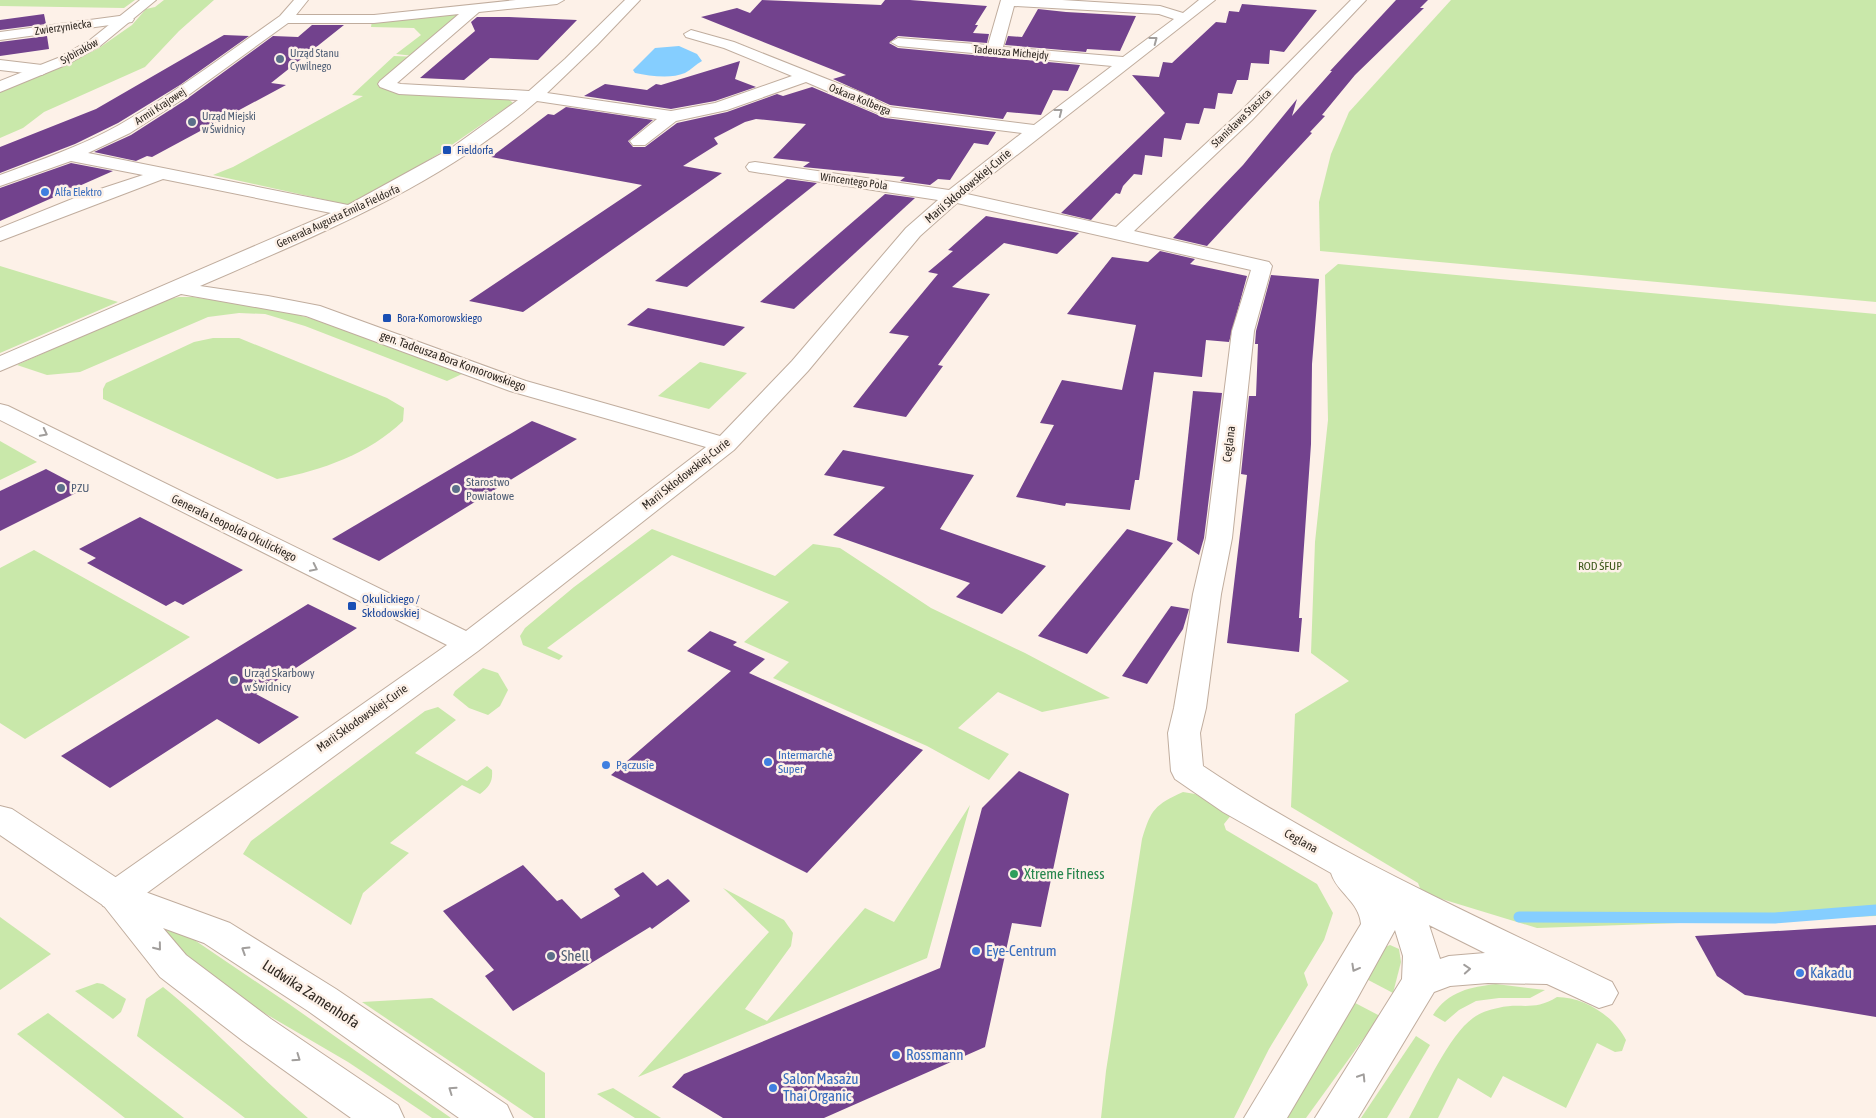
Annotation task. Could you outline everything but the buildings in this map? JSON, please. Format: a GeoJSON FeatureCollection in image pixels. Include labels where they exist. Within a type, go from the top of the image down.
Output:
{"type":"FeatureCollection","features":[{"type":"Feature","properties":{"kind":"street","name":"Sybiraków"},"geometry":{"type":"LineString","coordinates":[[0,87],[42,70],[95,43],[149,0]]}},
{"type":"Feature","properties":{"kind":"street","name":"Armii Krajowej"},"geometry":{"type":"LineString","coordinates":[[0,181],[70,155],[154,112],[285,19],[301,0]]}},
{"type":"Feature","properties":{"kind":"street"},"geometry":{"type":"LineString","coordinates":[[285,19],[350,21],[557,0]]}},
{"type":"Feature","properties":{"kind":"street","name":"Generała Augusta Emila Fieldorfa"},"geometry":{"type":"LineString","coordinates":[[0,364],[180,287],[351,211],[406,184],[457,153],[535,96],[558,77],[633,0]]}},
{"type":"Feature","properties":{"kind":"street","name":"Marii Skłodowskiej-Curie"},"geometry":{"type":"LineString","coordinates":[[116,896],[468,644],[725,445],[800,366],[913,232],[952,196],[1124,62],[1208,0]]}},
{"type":"Feature","properties":{"kind":"street","name":"Stanisława Staszica"},"geometry":{"type":"LineString","coordinates":[[1121,233],[1246,116],[1359,0]]}},
{"type":"Feature","properties":{"kind":"street"},"geometry":{"type":"LineString","coordinates":[[994,51],[1008,1],[1163,5],[1182,18]]}},
{"type":"Feature","properties":{"kind":"street"},"geometry":{"type":"LineString","coordinates":[[474,9],[386,84],[399,89],[535,96],[671,116],[694,114],[805,77]]}},
{"type":"Feature","properties":{"kind":"street","name":"Zwierzyniecka"},"geometry":{"type":"LineString","coordinates":[[0,36],[127,19]]}},
{"type":"Feature","properties":{"kind":"street","name":"Oskara Kolberga"},"geometry":{"type":"LineString","coordinates":[[691,34],[729,45],[856,96],[885,111],[1036,130]]}},
{"type":"Feature","properties":{"kind":"street","name":"Tadeusza Michejdy"},"geometry":{"type":"LineString","coordinates":[[898,42],[1124,62]]}},
{"type":"Feature","properties":{"kind":"street"},"geometry":{"type":"LineString","coordinates":[[0,64],[42,70]]}},
{"type":"Feature","properties":{"kind":"street"},"geometry":{"type":"LineString","coordinates":[[639,141],[671,116]]}},
{"type":"Feature","properties":{"kind":"street"},"geometry":{"type":"LineString","coordinates":[[70,155],[351,211]]}},
{"type":"Feature","properties":{"kind":"street","name":"Wincentego Pola"},"geometry":{"type":"LineString","coordinates":[[755,167],[952,196]]}},
{"type":"Feature","properties":{"kind":"street"},"geometry":{"type":"LineString","coordinates":[[0,235],[89,199],[135,186],[162,174]]}},
{"type":"Feature","properties":{"kind":"street","name":"Ceglana"},"geometry":{"type":"LineString","coordinates":[[952,196],[1262,266],[1243,331],[1218,538],[1207,594],[1190,708],[1184,733],[1184,754],[1187,771],[1206,786],[1235,804],[1332,858],[1402,906],[1431,920],[1460,924],[1599,993]]}},
{"type":"Feature","properties":{"kind":"street","name":"gen. Tadeusza Bora Komorowskiego"},"geometry":{"type":"LineString","coordinates":[[180,287],[192,291],[312,310],[518,386],[725,445]]}},
{"type":"Feature","properties":{"kind":"street","name":"Generała Leopolda Okulickiego"},"geometry":{"type":"LineString","coordinates":[[0,411],[468,644]]}},
{"type":"Feature","properties":{"kind":"street","name":"Ludwika Zamenhofa"},"geometry":{"type":"LineString","coordinates":[[0,818],[116,896],[217,933],[322,1000],[492,1118]]}},
{"type":"Feature","properties":{"kind":"street","name":"Ceglana"},"geometry":{"type":"LineString","coordinates":[[1265,1118],[1379,926],[1379,917],[1360,886],[1332,858]]}},
{"type":"Feature","properties":{"kind":"street","name":"Ludwika Zamenhofa"},"geometry":{"type":"LineString","coordinates":[[116,896],[173,966],[257,1030],[383,1118]]}},
{"type":"Feature","properties":{"kind":"street"},"geometry":{"type":"LineString","coordinates":[[1336,1118],[1420,981],[1422,956],[1402,906]]}},
{"type":"Feature","properties":{"kind":"street","name":"Ceglana"},"geometry":{"type":"LineString","coordinates":[[1371,940],[1396,923],[1402,906]]}},
{"type":"Feature","properties":{"kind":"street","name":"Ceglana"},"geometry":{"type":"LineString","coordinates":[[1420,981],[1449,970],[1518,968],[1559,973]]}},
{"type":"Feature","properties":{"kind":"green space"},"geometry":{"type":"Polygon","coordinates":[[[0,0],[135,0],[124,8],[0,6],[0,0]]]}},
{"type":"Feature","properties":{"kind":"green space"},"geometry":{"type":"Polygon","coordinates":[[[164,0],[214,0],[179,31],[145,67],[44,112],[23,128],[0,138],[0,91],[64,66],[99,48],[132,25],[146,9],[155,7],[164,0]]]}},
{"type":"Feature","properties":{"kind":"green space"},"geometry":{"type":"Polygon","coordinates":[[[1451,0],[1876,0],[1876,302],[1320,251],[1319,202],[1331,154],[1349,112],[1451,0]]]}},
{"type":"Feature","properties":{"kind":"green space"},"geometry":{"type":"Polygon","coordinates":[[[473,11],[414,56],[396,54],[421,35],[414,28],[371,27],[372,21],[473,11]]]}},
{"type":"Feature","properties":{"kind":"green space"},"geometry":{"type":"Polygon","coordinates":[[[394,56],[419,57],[386,83],[504,95],[513,103],[440,153],[353,206],[213,175],[233,167],[363,96],[352,95],[394,56]]]}},
{"type":"Feature","properties":{"kind":"green space","name":"ROD ŚFUP"},"geometry":{"type":"Polygon","coordinates":[[[1338,264],[1876,314],[1876,916],[1537,928],[1422,893],[1418,883],[1291,807],[1295,714],[1349,681],[1311,653],[1315,542],[1328,420],[1325,275],[1338,264]]]}},
{"type":"Feature","properties":{"kind":"green space"},"geometry":{"type":"Polygon","coordinates":[[[0,266],[118,302],[0,353],[0,266]]]}},
{"type":"Feature","properties":{"kind":"green space"},"geometry":{"type":"Polygon","coordinates":[[[179,297],[193,297],[279,310],[328,323],[462,374],[447,381],[305,326],[265,314],[239,313],[208,317],[80,372],[47,375],[17,365],[160,301],[179,297]]]}},
{"type":"Feature","properties":{"kind":"green space"},"geometry":{"type":"Polygon","coordinates":[[[213,338],[239,338],[387,398],[404,408],[403,421],[375,443],[344,459],[311,471],[277,479],[103,399],[103,389],[106,383],[194,342],[213,338]]]}},
{"type":"Feature","properties":{"kind":"green space"},"geometry":{"type":"Polygon","coordinates":[[[700,362],[747,373],[709,409],[658,396],[700,362]]]}},
{"type":"Feature","properties":{"kind":"green space"},"geometry":{"type":"Polygon","coordinates":[[[0,441],[37,462],[0,480],[0,441]]]}},
{"type":"Feature","properties":{"kind":"green space"},"geometry":{"type":"Polygon","coordinates":[[[652,529],[775,576],[813,544],[840,548],[931,608],[1025,653],[1110,698],[1042,712],[998,692],[958,728],[1009,754],[989,780],[927,746],[773,678],[789,662],[744,642],[789,602],[672,555],[547,648],[563,656],[559,660],[523,645],[520,636],[525,628],[574,587],[652,529]]]}},
{"type":"Feature","properties":{"kind":"green space"},"geometry":{"type":"Polygon","coordinates":[[[34,550],[190,637],[25,739],[0,723],[0,568],[34,550]]]}},
{"type":"Feature","properties":{"kind":"green space"},"geometry":{"type":"Polygon","coordinates":[[[483,668],[498,673],[508,690],[500,706],[488,715],[469,708],[453,695],[455,691],[483,668]]]}},
{"type":"Feature","properties":{"kind":"green space"},"geometry":{"type":"Polygon","coordinates":[[[438,707],[456,720],[415,753],[467,781],[487,766],[492,770],[491,781],[480,794],[462,785],[390,843],[409,853],[363,893],[351,925],[243,854],[251,841],[425,711],[438,707]]]}},
{"type":"Feature","properties":{"kind":"green space"},"geometry":{"type":"Polygon","coordinates":[[[1183,792],[1195,794],[1232,814],[1224,824],[1226,830],[1317,884],[1333,913],[1324,940],[1304,973],[1308,985],[1269,1049],[1234,1118],[1101,1118],[1106,1071],[1142,839],[1148,821],[1155,809],[1183,792]]]}},
{"type":"Feature","properties":{"kind":"green space"},"geometry":{"type":"Polygon","coordinates":[[[970,805],[927,958],[638,1077],[769,932],[723,888],[784,920],[793,933],[791,946],[745,1009],[767,1021],[865,908],[894,922],[970,805]]]}},
{"type":"Feature","properties":{"kind":"green space"},"geometry":{"type":"Polygon","coordinates":[[[0,917],[51,954],[0,990],[0,917]]]}},
{"type":"Feature","properties":{"kind":"green space"},"geometry":{"type":"Polygon","coordinates":[[[165,920],[289,1004],[451,1118],[432,1118],[348,1062],[189,969],[158,921],[165,920]]]}},
{"type":"Feature","properties":{"kind":"green space"},"geometry":{"type":"Polygon","coordinates":[[[1390,945],[1399,949],[1401,962],[1393,993],[1353,972],[1376,951],[1390,945]]]}},
{"type":"Feature","properties":{"kind":"green space"},"geometry":{"type":"Polygon","coordinates":[[[97,983],[103,984],[126,999],[121,1012],[113,1019],[75,991],[97,983]]]}},
{"type":"Feature","properties":{"kind":"green space"},"geometry":{"type":"Polygon","coordinates":[[[1496,984],[1545,990],[1530,998],[1499,998],[1476,1001],[1459,1010],[1445,1022],[1433,1015],[1453,995],[1469,989],[1496,984]]]}},
{"type":"Feature","properties":{"kind":"green space"},"geometry":{"type":"Polygon","coordinates":[[[163,987],[308,1118],[245,1118],[137,1036],[146,999],[163,987]]]}},
{"type":"Feature","properties":{"kind":"green space"},"geometry":{"type":"Polygon","coordinates":[[[1340,995],[1380,1016],[1306,1118],[1265,1118],[1340,995]]]}},
{"type":"Feature","properties":{"kind":"green space"},"geometry":{"type":"Polygon","coordinates":[[[1557,997],[1577,1000],[1597,1009],[1614,1023],[1626,1040],[1622,1051],[1615,1052],[1597,1043],[1566,1108],[1503,1076],[1491,1098],[1458,1078],[1438,1118],[1409,1118],[1446,1050],[1464,1026],[1473,1018],[1482,1013],[1506,1006],[1541,1004],[1557,997]]]}},
{"type":"Feature","properties":{"kind":"green space"},"geometry":{"type":"Polygon","coordinates":[[[432,998],[545,1073],[545,1118],[534,1118],[362,1002],[432,998]]]}},
{"type":"Feature","properties":{"kind":"green space"},"geometry":{"type":"Polygon","coordinates":[[[48,1013],[184,1118],[125,1118],[17,1034],[48,1013]]]}},
{"type":"Feature","properties":{"kind":"green space"},"geometry":{"type":"Polygon","coordinates":[[[1416,1036],[1430,1045],[1387,1118],[1361,1118],[1416,1036]]]}},
{"type":"Feature","properties":{"kind":"green space"},"geometry":{"type":"Polygon","coordinates":[[[613,1088],[661,1118],[635,1118],[597,1094],[613,1088]]]}},
{"type":"Feature","properties":{"kind":"water"},"geometry":{"type":"Polygon","coordinates":[[[679,46],[697,54],[702,61],[685,73],[673,76],[647,75],[635,73],[633,70],[655,48],[679,46]]]}},
{"type":"Feature","properties":{"kind":"waterway"},"geometry":{"type":"LineString","coordinates":[[1519,917],[1775,918],[1876,910]]}},
{"type":"Feature","properties":{"kind":"place","name":"Urząd Stanu Cywilnego"},"geometry":{"type":"Point","coordinates":[280,59]}},
{"type":"Feature","properties":{"kind":"place","name":"Urząd Miejski w Świdnicy"},"geometry":{"type":"Point","coordinates":[192,122]}},
{"type":"Feature","properties":{"kind":"place","name":"Fieldorfa"},"geometry":{"type":"Point","coordinates":[447,150]}},
{"type":"Feature","properties":{"kind":"place","name":"Alfa Elektro"},"geometry":{"type":"Point","coordinates":[45,192]}},
{"type":"Feature","properties":{"kind":"place","name":"Bora-Komorowskiego"},"geometry":{"type":"Point","coordinates":[387,318]}},
{"type":"Feature","properties":{"kind":"place","name":"PZU"},"geometry":{"type":"Point","coordinates":[61,488]}},
{"type":"Feature","properties":{"kind":"place","name":"Starostwo Powiatowe"},"geometry":{"type":"Point","coordinates":[456,489]}},
{"type":"Feature","properties":{"kind":"place","name":"Okulickiego / Skłodowskiej"},"geometry":{"type":"Point","coordinates":[352,606]}},
{"type":"Feature","properties":{"kind":"place","name":"Urząd Skarbowy w Świdnicy"},"geometry":{"type":"Point","coordinates":[234,680]}},
{"type":"Feature","properties":{"kind":"place","name":"Intermarché Super"},"geometry":{"type":"Point","coordinates":[768,762]}},
{"type":"Feature","properties":{"kind":"place","name":"Pączusie"},"geometry":{"type":"Point","coordinates":[606,765]}},
{"type":"Feature","properties":{"kind":"place","name":"Xtreme Fitness"},"geometry":{"type":"Point","coordinates":[1014,874]}},
{"type":"Feature","properties":{"kind":"place","name":"Eye-Centrum"},"geometry":{"type":"Point","coordinates":[976,951]}},
{"type":"Feature","properties":{"kind":"place","name":"Shell"},"geometry":{"type":"Point","coordinates":[551,956]}},
{"type":"Feature","properties":{"kind":"place","name":"Kakadu"},"geometry":{"type":"Point","coordinates":[1800,973]}},
{"type":"Feature","properties":{"kind":"place","name":"Rossmann"},"geometry":{"type":"Point","coordinates":[896,1055]}},
{"type":"Feature","properties":{"kind":"place","name":"Salon Masażu Thai Organic"},"geometry":{"type":"Point","coordinates":[773,1088]}}]}
